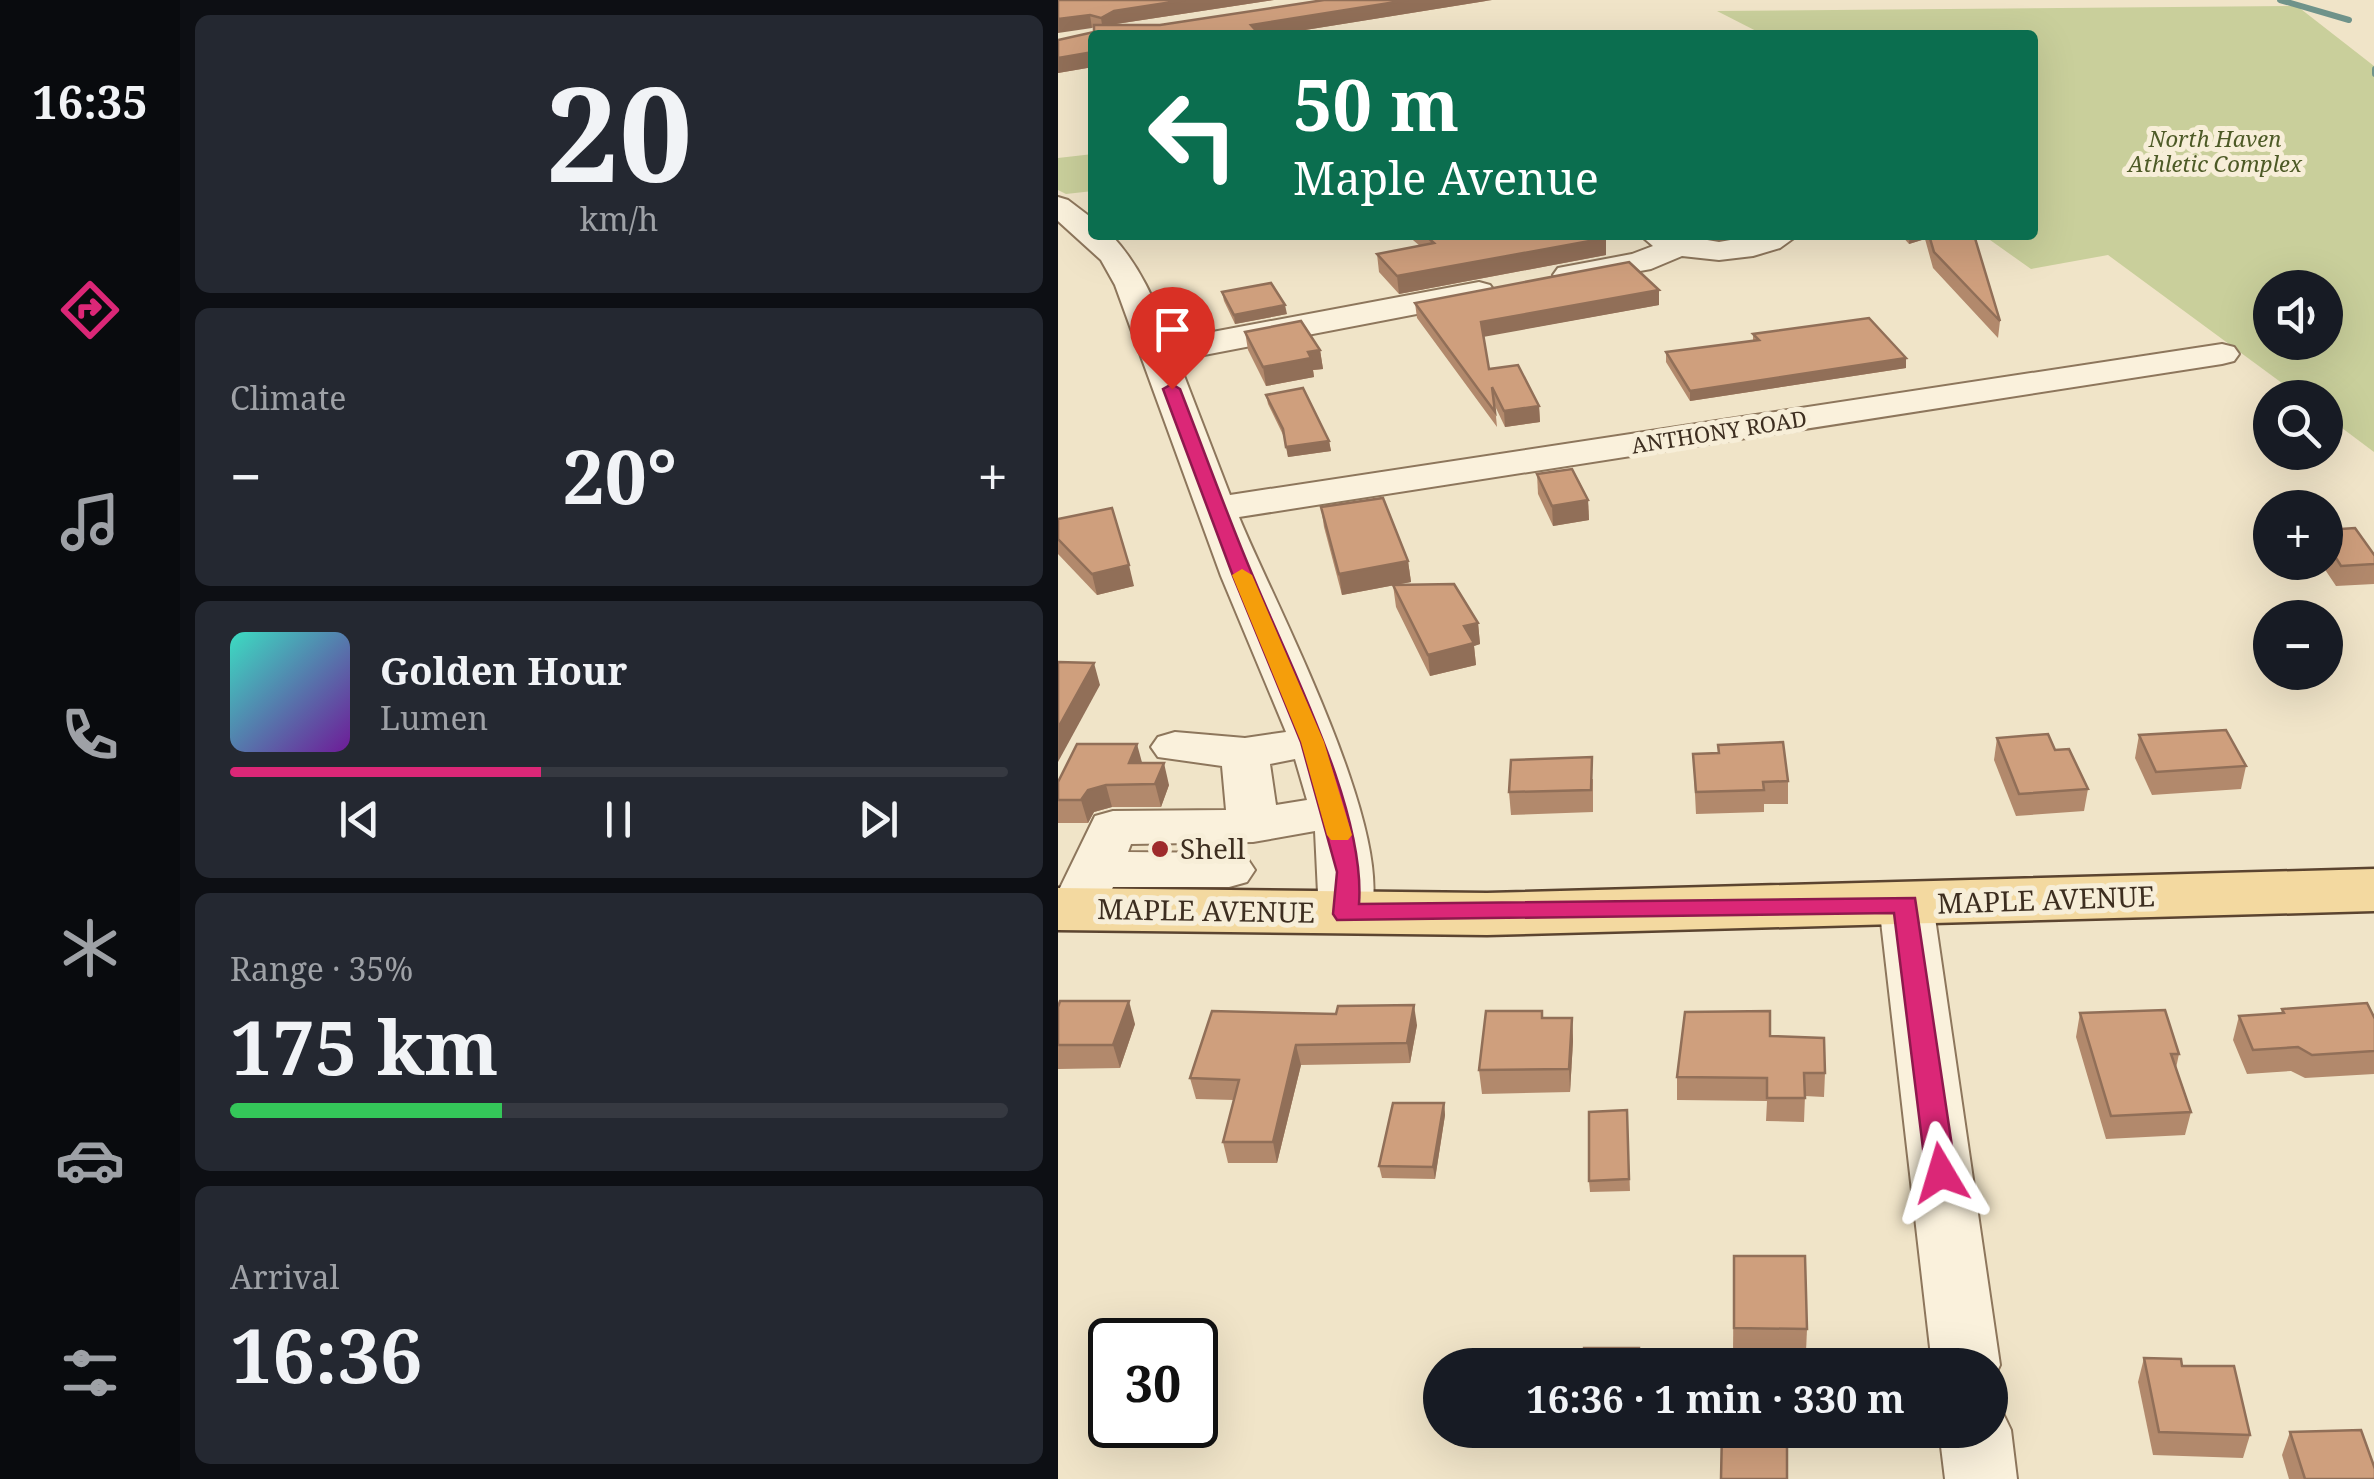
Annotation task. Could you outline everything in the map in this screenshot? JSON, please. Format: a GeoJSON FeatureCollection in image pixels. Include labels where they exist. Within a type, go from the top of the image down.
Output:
{"type":"FeatureCollection","features":[{"type":"Feature","properties":{"kind":"main road","name":"MAPLE AVENUE"},"geometry":{"type":"LineString","coordinates":[[1077,896],[1232,869],[1346,914],[1906,904],[2374,890]]}},
{"type":"Feature","properties":{"kind":"street"},"geometry":{"type":"LineString","coordinates":[[1058,206],[1088,229]]}},
{"type":"Feature","properties":{"kind":"street"},"geometry":{"type":"LineString","coordinates":[[1099,240],[1131,285],[1216,509],[1312,742],[1349,872],[1346,914]]}},
{"type":"Feature","properties":{"kind":"street"},"geometry":{"type":"LineString","coordinates":[[1542,280],[1640,262],[1668,240],[1730,250],[1770,240]]}},
{"type":"Feature","properties":{"kind":"street"},"geometry":{"type":"LineString","coordinates":[[1158,353],[1503,288]]}},
{"type":"Feature","properties":{"kind":"street","name":"ANTHONY ROAD"},"geometry":{"type":"LineString","coordinates":[[1216,509],[2222,354]]}},
{"type":"Feature","properties":{"kind":"street"},"geometry":{"type":"LineString","coordinates":[[1175,747],[1245,753],[1312,742]]}},
{"type":"Feature","properties":{"kind":"street"},"geometry":{"type":"LineString","coordinates":[[1232,869],[1245,753]]}},
{"type":"Feature","properties":{"kind":"street"},"geometry":{"type":"LineString","coordinates":[[1077,896],[1113,828],[1232,869],[1334,811]]}},
{"type":"Feature","properties":{"kind":"street"},"geometry":{"type":"LineString","coordinates":[[1906,904],[1964,1348]]}},
{"type":"Feature","properties":{"kind":"street"},"geometry":{"type":"LineString","coordinates":[[1977,1448],[1981,1479]]}},
{"type":"Feature","properties":{"kind":"green space","name":"North Haven Athletic Complex"},"geometry":{"type":"Polygon","coordinates":[[[2297,6],[2374,66],[2374,452],[2343,429],[2343,380],[2278,380],[2108,255],[2031,269],[1990,240],[2038,240],[2038,30],[1754,30],[1717,11],[2297,6]]]}},
{"type":"Feature","properties":{"kind":"green space"},"geometry":{"type":"Polygon","coordinates":[[[1088,155],[1088,192],[1066,194],[1058,190],[1058,158],[1088,155]]]}},
{"type":"Feature","properties":{"kind":"building"},"geometry":{"type":"Polygon","coordinates":[[[1058,0],[1185,0],[1114,11],[1101,18],[1090,15],[1058,19],[1058,0]]]}},
{"type":"Feature","properties":{"kind":"building"},"geometry":{"type":"Polygon","coordinates":[[[1324,0],[1408,0],[1251,25],[1256,30],[1094,30],[1094,25],[1160,25],[1324,0]]]}},
{"type":"Feature","properties":{"kind":"building"},"geometry":{"type":"Polygon","coordinates":[[[1088,33],[1088,53],[1058,58],[1058,40],[1088,33]]]}},
{"type":"Feature","properties":{"kind":"building"},"geometry":{"type":"Polygon","coordinates":[[[1431,240],[1595,240],[1397,276],[1377,254],[1434,243],[1431,240]]]}},
{"type":"Feature","properties":{"kind":"building"},"geometry":{"type":"Polygon","coordinates":[[[1930,240],[1976,240],[2000,321],[1934,252],[1930,240]]]}},
{"type":"Feature","properties":{"kind":"building"},"geometry":{"type":"Polygon","coordinates":[[[1629,262],[1659,290],[1481,322],[1489,369],[1518,365],[1539,406],[1504,411],[1492,387],[1495,412],[1415,303],[1629,262]]]}},
{"type":"Feature","properties":{"kind":"building"},"geometry":{"type":"Polygon","coordinates":[[[1271,283],[1285,305],[1234,315],[1222,292],[1271,283]]]}},
{"type":"Feature","properties":{"kind":"building"},"geometry":{"type":"Polygon","coordinates":[[[1869,318],[1906,358],[1690,391],[1666,352],[1759,340],[1753,334],[1869,318]]]}},
{"type":"Feature","properties":{"kind":"building"},"geometry":{"type":"Polygon","coordinates":[[[1301,321],[1320,350],[1308,352],[1311,358],[1263,367],[1245,332],[1301,321]]]}},
{"type":"Feature","properties":{"kind":"building"},"geometry":{"type":"Polygon","coordinates":[[[1303,388],[1329,441],[1286,447],[1283,429],[1266,395],[1303,388]]]}},
{"type":"Feature","properties":{"kind":"building"},"geometry":{"type":"Polygon","coordinates":[[[1572,469],[1588,500],[1552,506],[1537,474],[1572,469]]]}},
{"type":"Feature","properties":{"kind":"building"},"geometry":{"type":"Polygon","coordinates":[[[1383,498],[1408,561],[1339,574],[1321,507],[1383,498]]]}},
{"type":"Feature","properties":{"kind":"building"},"geometry":{"type":"Polygon","coordinates":[[[1112,508],[1129,565],[1092,574],[1058,539],[1058,519],[1112,508]]]}},
{"type":"Feature","properties":{"kind":"building"},"geometry":{"type":"Polygon","coordinates":[[[2355,528],[2375,556],[2375,564],[2343,566],[2343,529],[2355,528]]]}},
{"type":"Feature","properties":{"kind":"building"},"geometry":{"type":"Polygon","coordinates":[[[1454,584],[1478,623],[1464,626],[1474,643],[1428,655],[1393,585],[1454,584]]]}},
{"type":"Feature","properties":{"kind":"building"},"geometry":{"type":"Polygon","coordinates":[[[1058,662],[1094,663],[1058,728],[1058,662]]]}},
{"type":"Feature","properties":{"kind":"building"},"geometry":{"type":"Polygon","coordinates":[[[2226,730],[2246,766],[2156,772],[2139,735],[2226,730]]]}},
{"type":"Feature","properties":{"kind":"building"},"geometry":{"type":"Polygon","coordinates":[[[2048,734],[2055,750],[2069,749],[2088,789],[2019,794],[1997,738],[2048,734]]]}},
{"type":"Feature","properties":{"kind":"building"},"geometry":{"type":"Polygon","coordinates":[[[1783,742],[1788,781],[1763,782],[1764,790],[1696,792],[1693,754],[1719,753],[1718,745],[1783,742]]]}},
{"type":"Feature","properties":{"kind":"building"},"geometry":{"type":"Polygon","coordinates":[[[1077,744],[1137,744],[1129,763],[1164,763],[1155,784],[1106,785],[1088,790],[1081,800],[1058,800],[1058,782],[1077,744]]]}},
{"type":"Feature","properties":{"kind":"building"},"geometry":{"type":"Polygon","coordinates":[[[1592,757],[1591,790],[1509,792],[1511,760],[1592,757]]]}},
{"type":"Feature","properties":{"kind":"building"},"geometry":{"type":"Polygon","coordinates":[[[1060,1001],[1129,1001],[1113,1045],[1058,1045],[1060,1001]]]}},
{"type":"Feature","properties":{"kind":"building"},"geometry":{"type":"Polygon","coordinates":[[[2367,1003],[2375,1019],[2375,1051],[2312,1055],[2298,1047],[2253,1050],[2239,1016],[2284,1013],[2282,1009],[2367,1003]]]}},
{"type":"Feature","properties":{"kind":"building"},"geometry":{"type":"Polygon","coordinates":[[[1414,1005],[1407,1043],[1296,1045],[1273,1142],[1223,1142],[1239,1080],[1190,1078],[1212,1011],[1336,1014],[1338,1006],[1414,1005]]]}},
{"type":"Feature","properties":{"kind":"building"},"geometry":{"type":"Polygon","coordinates":[[[2165,1010],[2179,1054],[2171,1054],[2191,1112],[2111,1116],[2080,1013],[2165,1010]]]}},
{"type":"Feature","properties":{"kind":"building"},"geometry":{"type":"Polygon","coordinates":[[[1486,1011],[1542,1011],[1542,1018],[1572,1018],[1569,1069],[1479,1070],[1486,1011]]]}},
{"type":"Feature","properties":{"kind":"building"},"geometry":{"type":"Polygon","coordinates":[[[1770,1011],[1770,1036],[1824,1038],[1825,1073],[1804,1073],[1805,1098],[1767,1098],[1767,1078],[1677,1077],[1685,1012],[1770,1011]]]}},
{"type":"Feature","properties":{"kind":"building"},"geometry":{"type":"Polygon","coordinates":[[[1393,1103],[1444,1103],[1433,1167],[1379,1166],[1393,1103]]]}},
{"type":"Feature","properties":{"kind":"building"},"geometry":{"type":"Polygon","coordinates":[[[1627,1110],[1629,1179],[1589,1181],[1589,1112],[1627,1110]]]}},
{"type":"Feature","properties":{"kind":"building"},"geometry":{"type":"Polygon","coordinates":[[[1734,1256],[1805,1256],[1807,1329],[1734,1328],[1734,1256]]]}},
{"type":"Feature","properties":{"kind":"building"},"geometry":{"type":"Polygon","coordinates":[[[2144,1358],[2181,1359],[2182,1366],[2234,1366],[2250,1435],[2159,1432],[2144,1358]]]}},
{"type":"Feature","properties":{"kind":"building"},"geometry":{"type":"Polygon","coordinates":[[[2361,1430],[2375,1479],[2305,1479],[2290,1432],[2361,1430]]]}},
{"type":"Feature","properties":{"kind":"building"},"geometry":{"type":"Polygon","coordinates":[[[1722,1448],[1787,1448],[1787,1479],[1721,1479],[1722,1448]]]}},
{"type":"Feature","properties":{"kind":"waterway"},"geometry":{"type":"LineString","coordinates":[[2280,0],[2349,20]]}},
{"type":"Feature","properties":{"kind":"waterway"},"geometry":{"type":"LineString","coordinates":[[2375,69],[2375,74]]}},
{"type":"Feature","properties":{"kind":"slow traffic"},"geometry":{"type":"LineString","coordinates":[[1242,575],[1312,742],[1340,835]]}},
{"type":"Feature","properties":{"kind":"place","name":"Shell"},"geometry":{"type":"Point","coordinates":[1160,849]}},
{"type":"Feature","properties":{"kind":"route"},"geometry":{"type":"LineString","coordinates":[[1172,389],[1204,479],[1312,742],[1349,872],[1346,914],[1637,912],[1906,904],[1941,1173]]}}]}
